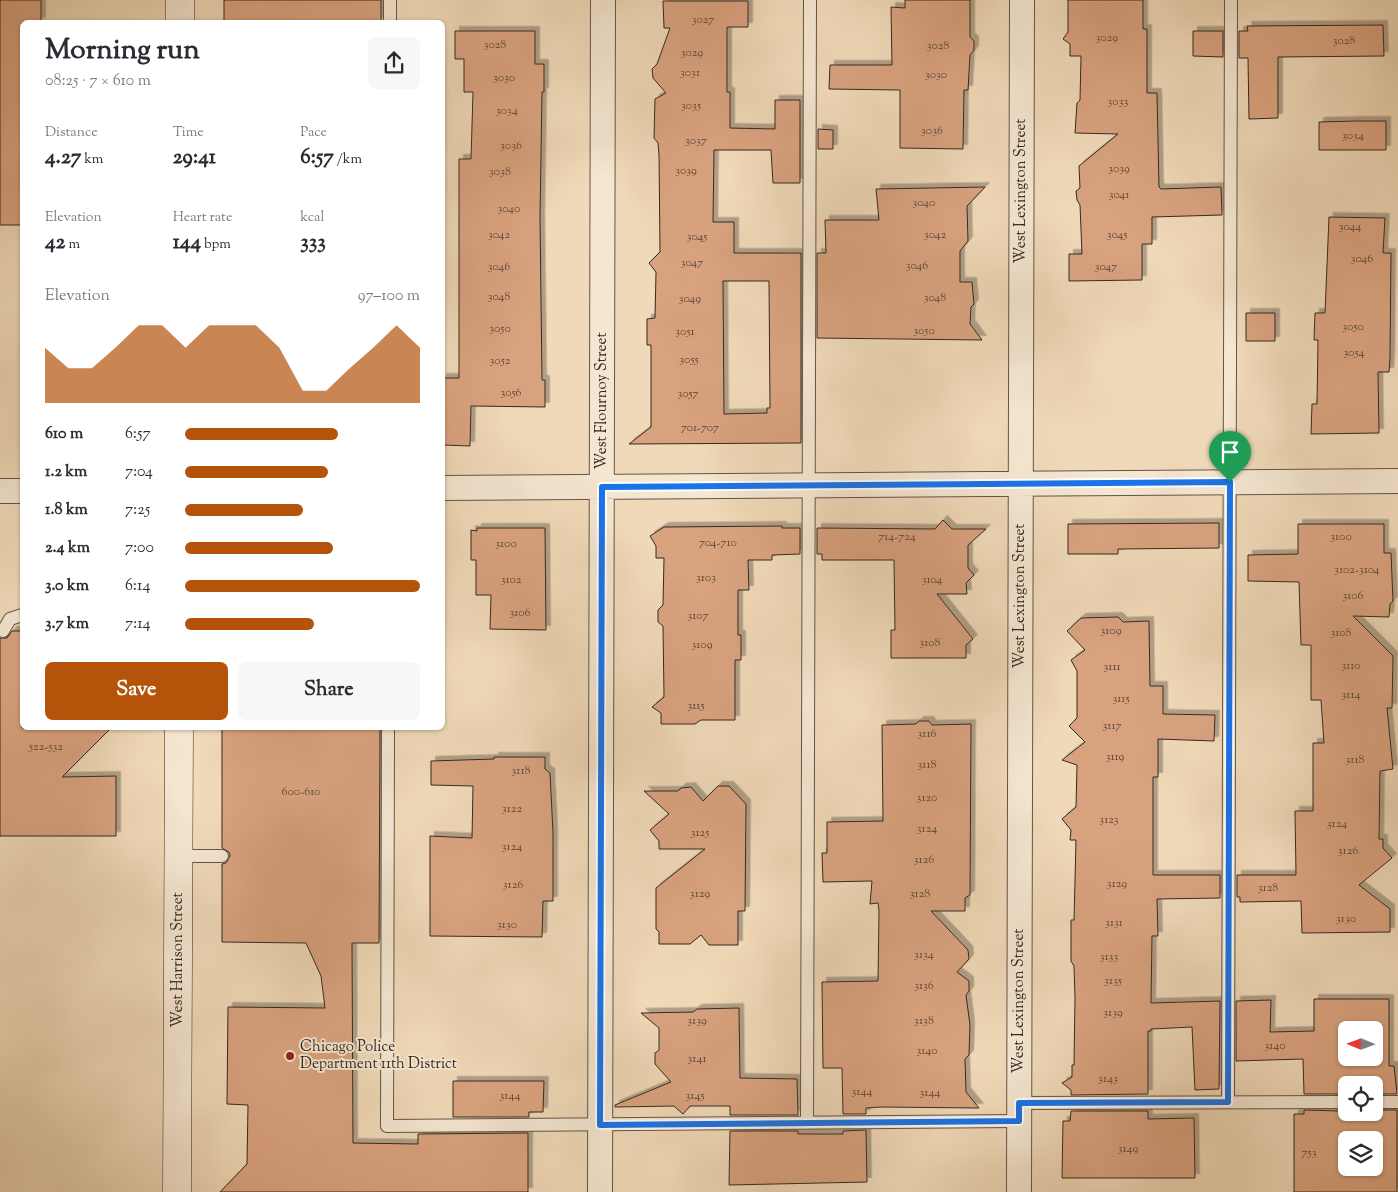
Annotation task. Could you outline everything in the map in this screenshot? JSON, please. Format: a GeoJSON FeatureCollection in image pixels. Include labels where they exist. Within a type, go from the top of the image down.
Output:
{"type":"FeatureCollection","features":[{"type":"Feature","properties":{"kind":"street"},"geometry":{"type":"LineString","coordinates":[[180,0],[180,20]]}},
{"type":"Feature","properties":{"kind":"street","name":"West Flournoy Street"},"geometry":{"type":"LineString","coordinates":[[600,1192],[604,0]]}},
{"type":"Feature","properties":{"kind":"street","name":"West Lexington Street"},"geometry":{"type":"LineString","coordinates":[[1018,1192],[1022,0]]}},
{"type":"Feature","properties":{"kind":"street"},"geometry":{"type":"LineString","coordinates":[[445,488],[1398,481]]}},
{"type":"Feature","properties":{"kind":"street"},"geometry":{"type":"LineString","coordinates":[[0,491],[20,491]]}},
{"type":"Feature","properties":{"kind":"street","name":"West Harrison Street"},"geometry":{"type":"LineString","coordinates":[[177,1192],[179,730]]}},
{"type":"Feature","properties":{"kind":"lane"},"geometry":{"type":"LineString","coordinates":[[390,0],[390,20]]}},
{"type":"Feature","properties":{"kind":"lane"},"geometry":{"type":"LineString","coordinates":[[807,1123],[810,0]]}},
{"type":"Feature","properties":{"kind":"lane"},"geometry":{"type":"LineString","coordinates":[[1228,1102],[1231,0]]}},
{"type":"Feature","properties":{"kind":"lane"},"geometry":{"type":"LineString","coordinates":[[2,631],[10,619],[20,616]]}},
{"type":"Feature","properties":{"kind":"lane"},"geometry":{"type":"LineString","coordinates":[[388,730],[388,1126],[807,1123],[1228,1102],[1338,1102]]}},
{"type":"Feature","properties":{"kind":"lane"},"geometry":{"type":"LineString","coordinates":[[179,856],[222,856]]}},
{"type":"Feature","properties":{"kind":"lane"},"geometry":{"type":"LineString","coordinates":[[1383,1102],[1398,1102]]}},
{"type":"Feature","properties":{"kind":"building"},"geometry":{"type":"Polygon","coordinates":[[[0,0],[41,0],[41,20],[20,20],[20,225],[0,225],[0,0]]]}},
{"type":"Feature","properties":{"kind":"building"},"geometry":{"type":"Polygon","coordinates":[[[224,0],[381,0],[381,20],[224,20],[224,0]]]}},
{"type":"Feature","properties":{"kind":"building"},"geometry":{"type":"Polygon","coordinates":[[[905,0],[970,0],[970,37],[974,41],[974,50],[970,55],[968,90],[964,90],[963,149],[900,148],[900,90],[829,89],[830,65],[892,65],[891,7],[905,8],[905,0]]]}},
{"type":"Feature","properties":{"kind":"building"},"geometry":{"type":"Polygon","coordinates":[[[1068,0],[1143,0],[1143,29],[1147,29],[1147,93],[1157,93],[1159,187],[1161,189],[1221,187],[1222,215],[1152,217],[1152,244],[1142,244],[1142,280],[1069,281],[1069,254],[1082,254],[1080,205],[1077,200],[1076,191],[1080,188],[1079,166],[1118,134],[1075,133],[1077,103],[1080,100],[1081,56],[1070,56],[1070,44],[1063,39],[1068,32],[1068,0]]]}},
{"type":"Feature","properties":{"kind":"building"},"geometry":{"type":"Polygon","coordinates":[[[663,1],[748,1],[748,27],[727,27],[727,92],[730,92],[730,128],[775,129],[775,100],[800,100],[800,183],[773,183],[771,150],[714,150],[713,222],[734,222],[734,253],[801,253],[801,443],[629,444],[651,427],[651,345],[647,345],[647,319],[655,318],[656,272],[649,263],[660,252],[659,155],[658,143],[654,138],[655,99],[666,93],[653,78],[652,69],[657,64],[670,28],[664,28],[663,1]],[[723,281],[724,414],[767,413],[767,408],[770,408],[769,281],[723,281]]]}},
{"type":"Feature","properties":{"kind":"building"},"geometry":{"type":"Polygon","coordinates":[[[1383,25],[1384,56],[1278,57],[1278,118],[1249,119],[1248,58],[1239,58],[1239,31],[1248,31],[1247,26],[1383,25]]]}},
{"type":"Feature","properties":{"kind":"building"},"geometry":{"type":"Polygon","coordinates":[[[455,31],[535,31],[535,64],[544,64],[540,217],[542,380],[545,380],[545,407],[471,406],[470,446],[445,445],[445,378],[459,378],[459,159],[471,159],[473,92],[464,92],[464,59],[455,59],[455,31]]]}},
{"type":"Feature","properties":{"kind":"building"},"geometry":{"type":"Polygon","coordinates":[[[1193,31],[1223,31],[1223,57],[1193,56],[1193,31]]]}},
{"type":"Feature","properties":{"kind":"building"},"geometry":{"type":"Polygon","coordinates":[[[1386,121],[1386,150],[1319,150],[1319,122],[1386,121]]]}},
{"type":"Feature","properties":{"kind":"building"},"geometry":{"type":"Polygon","coordinates":[[[818,129],[833,130],[833,149],[818,149],[818,129]]]}},
{"type":"Feature","properties":{"kind":"building"},"geometry":{"type":"Polygon","coordinates":[[[985,187],[967,206],[968,241],[960,251],[960,282],[972,282],[974,304],[971,307],[970,324],[982,340],[817,338],[817,253],[826,253],[825,220],[879,220],[876,189],[985,187]]]}},
{"type":"Feature","properties":{"kind":"building"},"geometry":{"type":"Polygon","coordinates":[[[1329,217],[1385,218],[1383,253],[1391,253],[1390,358],[1389,372],[1378,372],[1379,433],[1311,434],[1312,404],[1317,404],[1318,340],[1314,340],[1315,313],[1325,313],[1329,217]]]}},
{"type":"Feature","properties":{"kind":"building"},"geometry":{"type":"Polygon","coordinates":[[[1246,313],[1275,313],[1275,341],[1246,341],[1246,313]]]}},
{"type":"Feature","properties":{"kind":"building"},"geometry":{"type":"Polygon","coordinates":[[[943,520],[952,529],[986,529],[968,545],[968,568],[974,575],[966,583],[967,594],[937,594],[973,639],[966,645],[966,658],[891,658],[891,630],[895,630],[894,560],[822,560],[822,554],[817,554],[817,528],[935,529],[943,520]]]}},
{"type":"Feature","properties":{"kind":"building"},"geometry":{"type":"Polygon","coordinates":[[[1219,523],[1219,548],[1118,549],[1118,554],[1068,554],[1068,524],[1219,523]]]}},
{"type":"Feature","properties":{"kind":"building"},"geometry":{"type":"Polygon","coordinates":[[[1298,524],[1384,524],[1384,553],[1391,553],[1393,601],[1390,604],[1389,617],[1353,616],[1393,656],[1392,708],[1387,708],[1393,769],[1380,771],[1379,839],[1383,839],[1383,848],[1392,858],[1359,885],[1390,909],[1390,932],[1302,933],[1301,901],[1240,902],[1240,897],[1237,897],[1237,875],[1296,875],[1295,811],[1313,811],[1313,743],[1324,743],[1321,700],[1311,700],[1311,645],[1301,645],[1299,582],[1248,581],[1248,555],[1298,554],[1298,524]]]}},
{"type":"Feature","properties":{"kind":"building"},"geometry":{"type":"Polygon","coordinates":[[[782,526],[782,528],[800,528],[800,554],[772,555],[772,560],[748,560],[749,590],[738,590],[738,635],[741,635],[741,660],[735,660],[735,720],[701,720],[695,724],[661,724],[661,713],[652,707],[664,697],[663,626],[658,622],[658,610],[663,605],[664,558],[656,558],[656,546],[650,536],[664,527],[782,526]]]}},
{"type":"Feature","properties":{"kind":"building"},"geometry":{"type":"Polygon","coordinates":[[[477,528],[545,528],[546,630],[490,629],[491,595],[476,595],[476,560],[471,560],[471,530],[477,531],[477,528]]]}},
{"type":"Feature","properties":{"kind":"building"},"geometry":{"type":"Polygon","coordinates":[[[1118,617],[1123,622],[1149,621],[1150,686],[1163,686],[1163,714],[1215,715],[1214,741],[1158,739],[1158,777],[1153,777],[1153,875],[1220,875],[1220,898],[1157,899],[1158,936],[1152,936],[1151,1003],[1220,1001],[1219,1089],[1195,1090],[1192,1027],[1151,1029],[1151,1031],[1148,1031],[1148,1094],[1071,1095],[1071,1090],[1062,1083],[1072,1077],[1072,1065],[1074,1065],[1075,998],[1074,966],[1071,961],[1071,920],[1074,920],[1076,840],[1070,840],[1071,830],[1062,819],[1076,807],[1077,765],[1062,760],[1085,742],[1069,726],[1077,718],[1077,671],[1071,660],[1085,650],[1067,631],[1081,618],[1118,617]]]}},
{"type":"Feature","properties":{"kind":"building"},"geometry":{"type":"Polygon","coordinates":[[[12,631],[20,631],[20,730],[109,730],[62,777],[116,776],[116,836],[0,836],[0,638],[7,638],[12,631]]]}},
{"type":"Feature","properties":{"kind":"building"},"geometry":{"type":"Polygon","coordinates":[[[919,721],[929,721],[932,725],[971,724],[970,895],[965,898],[965,911],[931,911],[968,950],[969,959],[957,972],[969,981],[969,991],[966,995],[970,1025],[969,1055],[965,1059],[966,1092],[979,1108],[881,1107],[866,1108],[866,1114],[843,1114],[842,1068],[823,1068],[822,982],[878,981],[879,911],[878,903],[870,904],[872,881],[823,882],[822,853],[827,853],[827,822],[883,821],[882,725],[916,724],[919,721]]]}},
{"type":"Feature","properties":{"kind":"building"},"geometry":{"type":"Polygon","coordinates":[[[222,730],[380,730],[379,943],[352,943],[353,1143],[418,1144],[418,1134],[528,1133],[528,1192],[220,1192],[247,1164],[248,1105],[227,1104],[228,1007],[325,1008],[321,976],[306,943],[222,942],[222,864],[226,863],[230,856],[229,852],[222,848],[222,730]]]}},
{"type":"Feature","properties":{"kind":"building"},"geometry":{"type":"Polygon","coordinates":[[[494,757],[545,757],[545,769],[550,773],[553,833],[553,901],[543,901],[542,937],[430,936],[430,836],[472,838],[473,786],[431,785],[431,761],[494,759],[494,757]]]}},
{"type":"Feature","properties":{"kind":"building"},"geometry":{"type":"Polygon","coordinates":[[[718,786],[729,786],[746,804],[745,911],[738,911],[738,945],[709,945],[701,935],[690,944],[659,944],[659,932],[656,929],[656,888],[705,849],[659,849],[659,841],[650,830],[669,814],[644,791],[678,791],[681,788],[691,787],[703,801],[718,786]]]}},
{"type":"Feature","properties":{"kind":"building"},"geometry":{"type":"Polygon","coordinates":[[[1314,999],[1389,999],[1389,1066],[1394,1066],[1397,1094],[1383,1094],[1383,1076],[1338,1076],[1338,1094],[1304,1094],[1303,1059],[1236,1061],[1236,1001],[1271,1000],[1270,1032],[1314,1031],[1314,999]]]}},
{"type":"Feature","properties":{"kind":"building"},"geometry":{"type":"Polygon","coordinates":[[[739,1008],[740,1078],[797,1079],[798,1115],[730,1115],[730,1106],[690,1106],[683,1114],[674,1106],[615,1107],[615,1105],[671,1082],[655,1064],[655,1053],[659,1050],[659,1028],[641,1013],[693,1012],[697,1009],[739,1008]]]}},
{"type":"Feature","properties":{"kind":"building"},"geometry":{"type":"Polygon","coordinates":[[[453,1081],[544,1081],[543,1112],[529,1112],[529,1117],[453,1117],[453,1081]]]}},
{"type":"Feature","properties":{"kind":"building"},"geometry":{"type":"Polygon","coordinates":[[[1304,1110],[1338,1111],[1338,1121],[1383,1121],[1383,1110],[1397,1110],[1397,1192],[1294,1192],[1294,1114],[1304,1114],[1304,1110]]]}},
{"type":"Feature","properties":{"kind":"building"},"geometry":{"type":"Polygon","coordinates":[[[1071,1111],[1148,1111],[1148,1119],[1194,1118],[1195,1178],[1062,1178],[1063,1121],[1070,1121],[1071,1111]]]}},
{"type":"Feature","properties":{"kind":"building"},"geometry":{"type":"Polygon","coordinates":[[[866,1130],[867,1182],[729,1185],[730,1131],[798,1131],[798,1134],[843,1134],[843,1131],[866,1130]]]}},
{"type":"Feature","properties":{"kind":"place","name":"Chicago Police Department 11th District"},"geometry":{"type":"Point","coordinates":[290,1056]}},
{"type":"Feature","properties":{"kind":"route"},"geometry":{"type":"LineString","coordinates":[[1230,482],[1228,1102],[1019,1103],[1019,1121],[600,1125],[602,487],[1230,482]]}}]}
